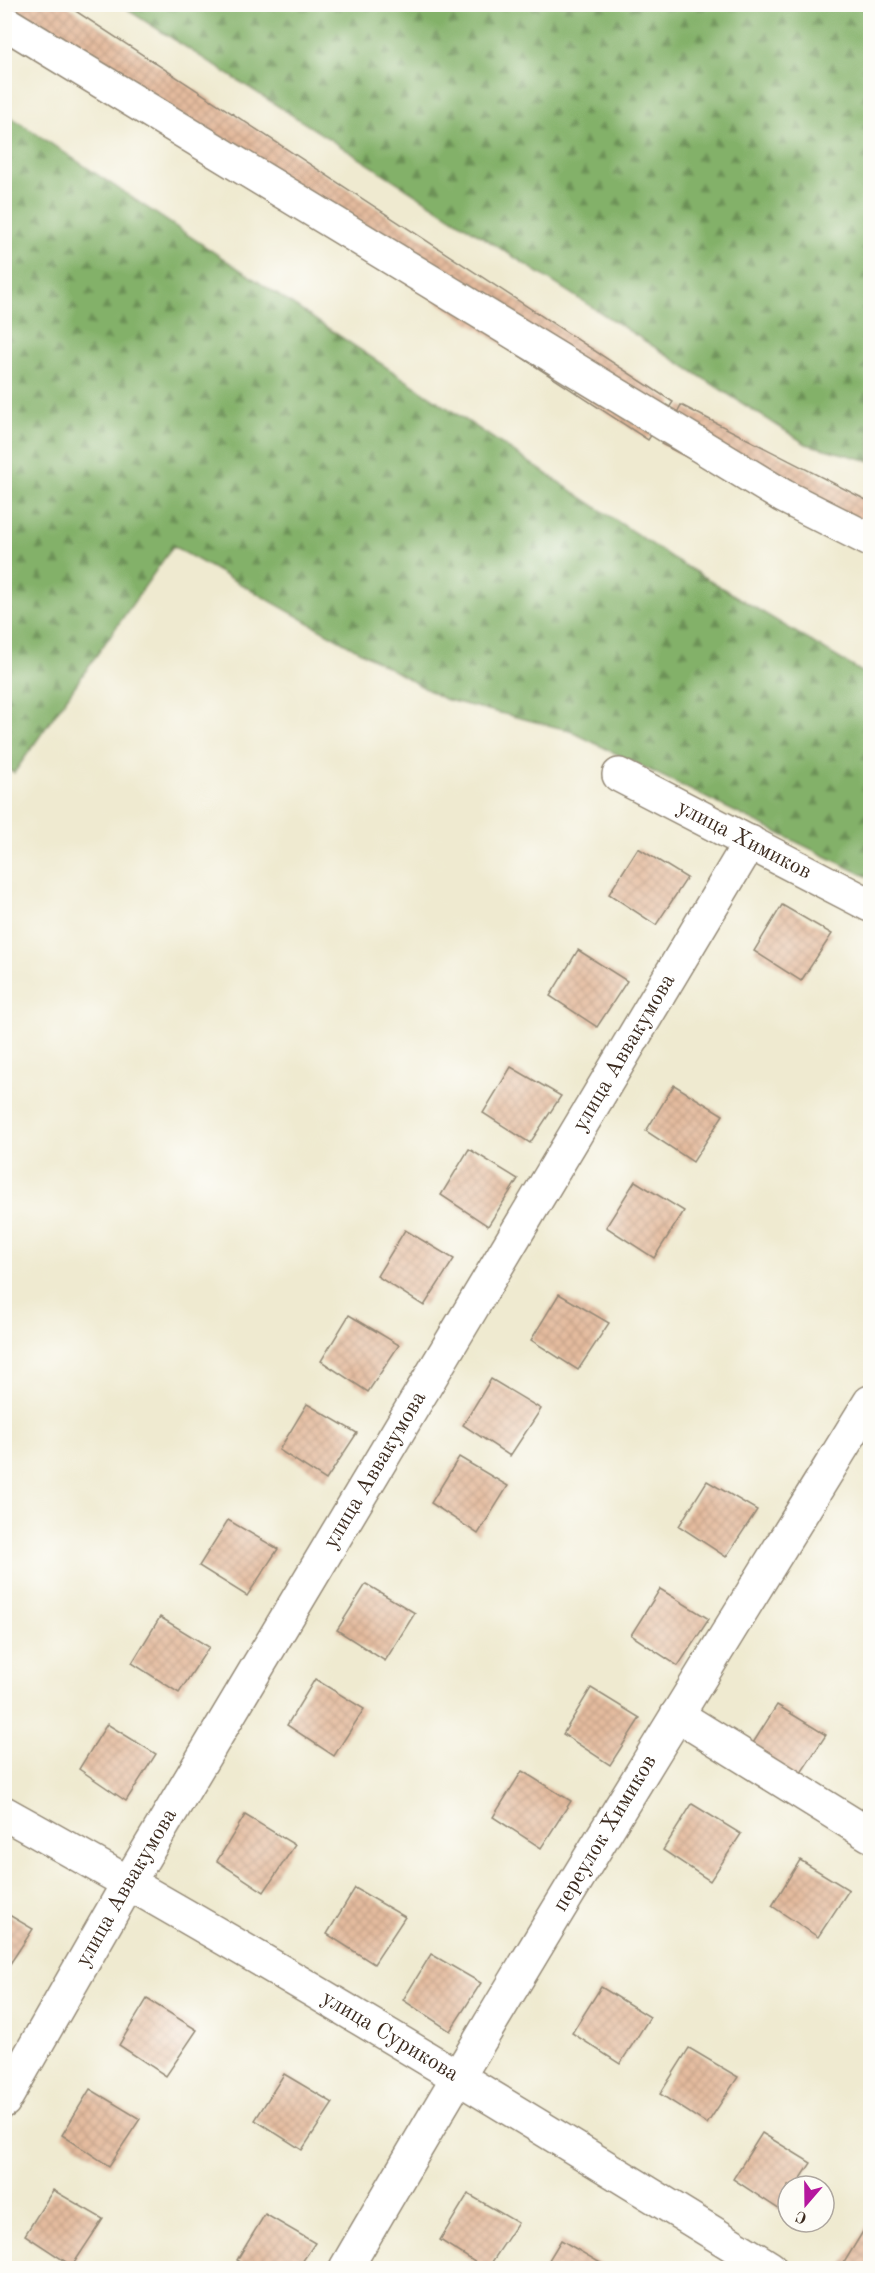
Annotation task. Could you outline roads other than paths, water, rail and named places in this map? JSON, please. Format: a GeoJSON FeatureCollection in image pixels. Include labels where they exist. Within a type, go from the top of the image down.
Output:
{"type":"FeatureCollection","features":[{"type":"Feature","properties":{"kind":"street"},"geometry":{"type":"LineString","coordinates":[[4,22],[773,490],[870,540]]}},
{"type":"Feature","properties":{"kind":"street","name":"улица Химиков"},"geometry":{"type":"LineString","coordinates":[[619,775],[870,905]]}},
{"type":"Feature","properties":{"kind":"street","name":"улица Аввакумова"},"geometry":{"type":"LineString","coordinates":[[4,2101],[129,1882],[750,842]]}},
{"type":"Feature","properties":{"kind":"street","name":"переулок Химиков"},"geometry":{"type":"LineString","coordinates":[[346,2268],[458,2076],[870,1402]]}},
{"type":"Feature","properties":{"kind":"street"},"geometry":{"type":"LineString","coordinates":[[677,1715],[870,1835]]}},
{"type":"Feature","properties":{"kind":"street","name":"улица Сурикова"},"geometry":{"type":"LineString","coordinates":[[4,1813],[129,1882],[458,2076],[770,2268]]}}]}
